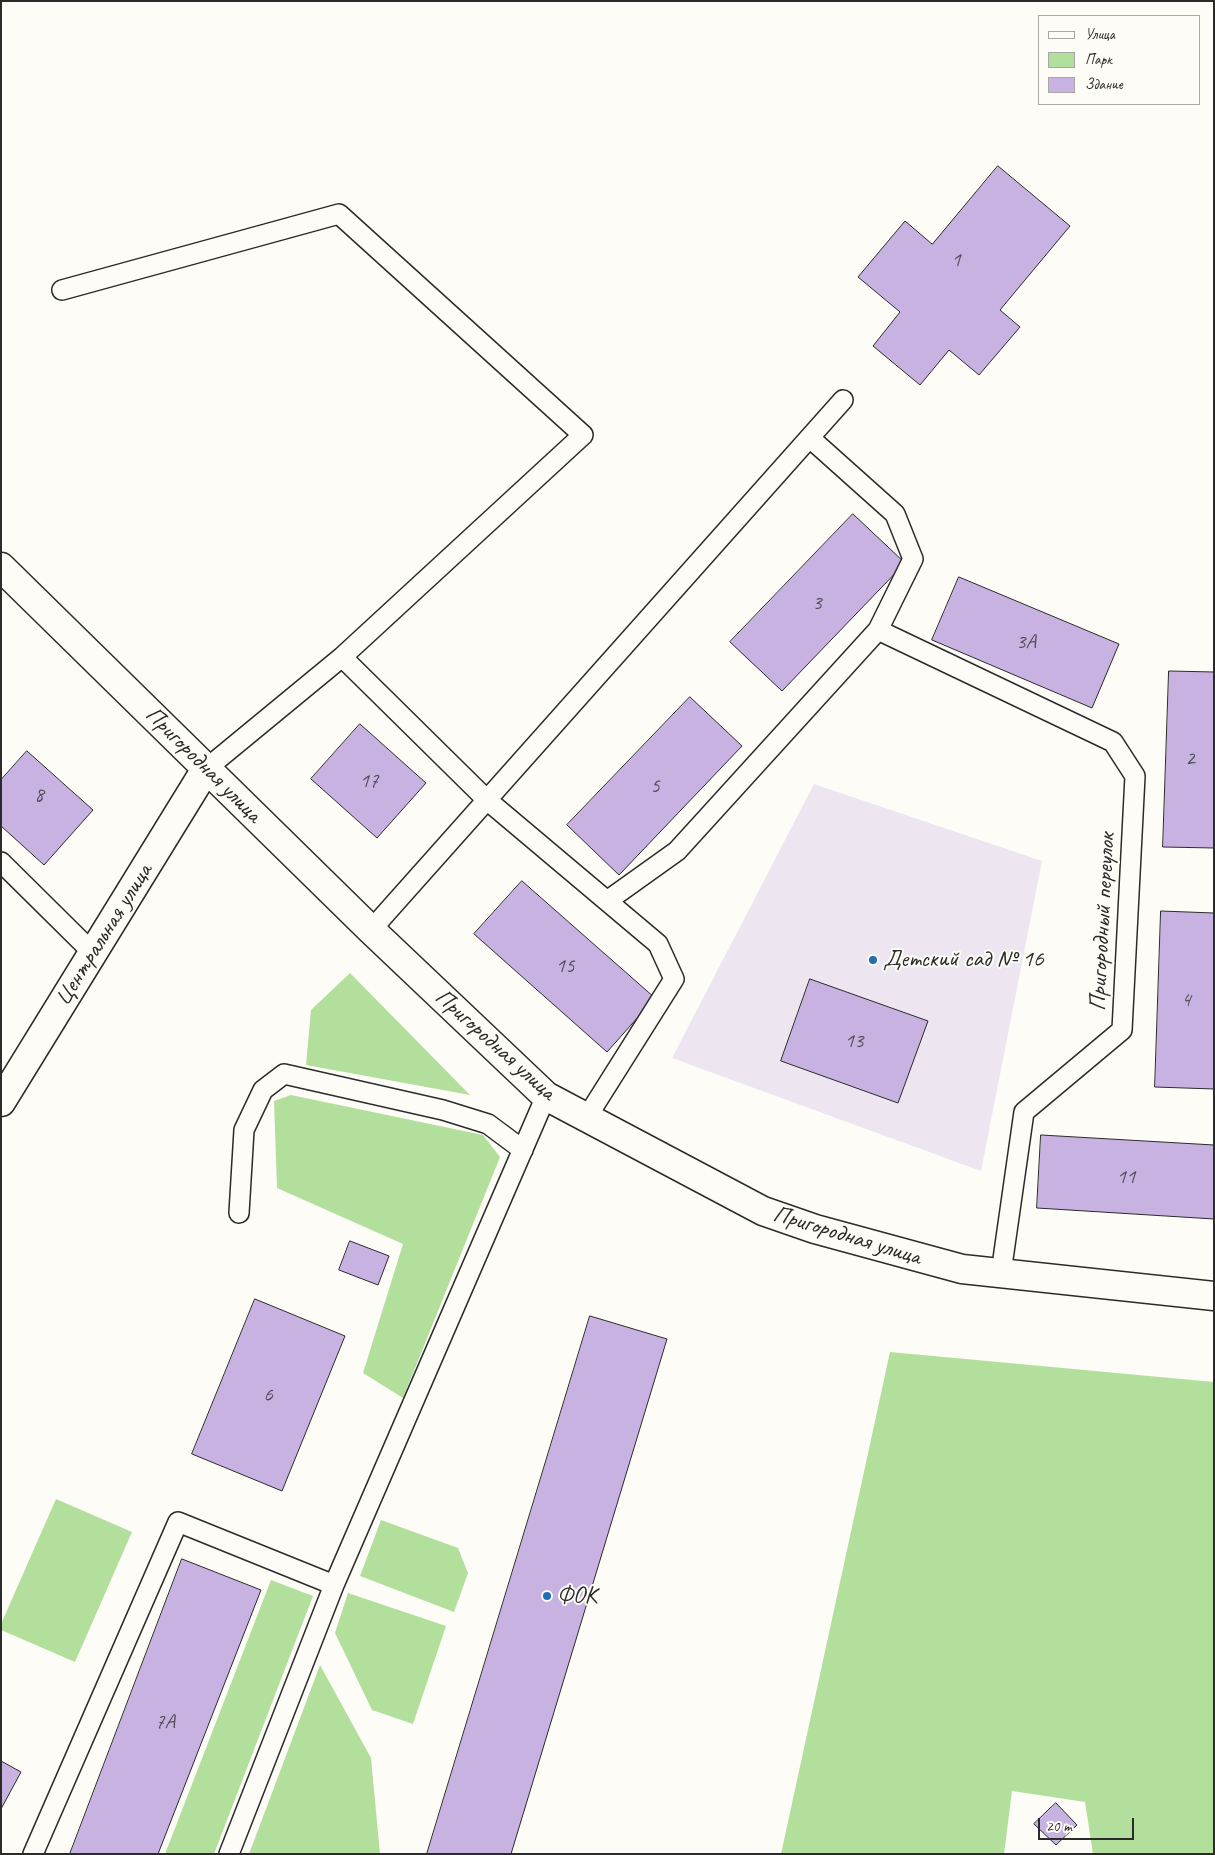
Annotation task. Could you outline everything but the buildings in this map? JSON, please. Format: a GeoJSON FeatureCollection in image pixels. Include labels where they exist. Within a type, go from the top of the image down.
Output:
{"type":"FeatureCollection","features":[{"type":"Feature","properties":{"kind":"main road","name":"Пригородная улица"},"geometry":{"type":"LineString","coordinates":[[1,567],[371,930],[546,1096],[763,1211],[815,1229],[952,1267],[1214,1296]]}},
{"type":"Feature","properties":{"kind":"main road","name":"Центральная улица"},"geometry":{"type":"LineString","coordinates":[[1,1102],[206,769]]}},
{"type":"Feature","properties":{"kind":"lane"},"geometry":{"type":"LineString","coordinates":[[62,290],[339,214],[583,435],[342,657],[206,769]]}},
{"type":"Feature","properties":{"kind":"lane"},"geometry":{"type":"LineString","coordinates":[[371,930],[844,400]]}},
{"type":"Feature","properties":{"kind":"lane"},"geometry":{"type":"LineString","coordinates":[[607,901],[677,851],[878,630],[913,559],[896,514],[810,438]]}},
{"type":"Feature","properties":{"kind":"lane","name":"Пригородный переулок"},"geometry":{"type":"LineString","coordinates":[[878,630],[1113,742],[1135,776],[1122,1030],[1024,1112],[1001,1273]]}},
{"type":"Feature","properties":{"kind":"lane"},"geometry":{"type":"LineString","coordinates":[[342,657],[487,800],[658,944],[674,979],[587,1117]]}},
{"type":"Feature","properties":{"kind":"lane"},"geometry":{"type":"LineString","coordinates":[[1,862],[93,953]]}},
{"type":"Feature","properties":{"kind":"lane"},"geometry":{"type":"LineString","coordinates":[[239,1213],[244,1130],[263,1090],[284,1074],[444,1110],[488,1124],[523,1150]]}},
{"type":"Feature","properties":{"kind":"lane"},"geometry":{"type":"LineString","coordinates":[[229,1854],[334,1585],[546,1096]]}},
{"type":"Feature","properties":{"kind":"lane"},"geometry":{"type":"LineString","coordinates":[[33,1854],[178,1522],[334,1585]]}},
{"type":"Feature","properties":{"kind":"shaded area","name":"Детский сад № 16"},"geometry":{"type":"Polygon","coordinates":[[[814,784],[1042,861],[981,1171],[672,1058],[814,784]]]}},
{"type":"Feature","properties":{"kind":"green space"},"geometry":{"type":"Polygon","coordinates":[[[350,973],[470,1095],[306,1065],[311,1010],[350,973]]]}},
{"type":"Feature","properties":{"kind":"green space"},"geometry":{"type":"Polygon","coordinates":[[[291,1095],[483,1135],[500,1157],[403,1398],[363,1373],[403,1244],[277,1188],[274,1101],[291,1095]]]}},
{"type":"Feature","properties":{"kind":"green space"},"geometry":{"type":"Polygon","coordinates":[[[890,1352],[1214,1382],[1214,1854],[1093,1854],[1085,1802],[1012,1791],[1004,1854],[781,1854],[890,1352]]]}},
{"type":"Feature","properties":{"kind":"green space"},"geometry":{"type":"Polygon","coordinates":[[[56,1499],[132,1532],[75,1662],[1,1630],[1,1624],[56,1499]]]}},
{"type":"Feature","properties":{"kind":"green space"},"geometry":{"type":"Polygon","coordinates":[[[381,1520],[458,1548],[468,1573],[454,1612],[360,1576],[381,1520]]]}},
{"type":"Feature","properties":{"kind":"green space"},"geometry":{"type":"Polygon","coordinates":[[[271,1580],[313,1596],[214,1854],[165,1854],[271,1580]]]}},
{"type":"Feature","properties":{"kind":"green space"},"geometry":{"type":"Polygon","coordinates":[[[348,1593],[446,1626],[413,1724],[372,1710],[335,1633],[348,1593]]]}},
{"type":"Feature","properties":{"kind":"green space"},"geometry":{"type":"Polygon","coordinates":[[[320,1665],[371,1758],[380,1854],[249,1854],[320,1665]]]}},
{"type":"Feature","properties":{"kind":"place","name":"Детский сад № 16"},"geometry":{"type":"Point","coordinates":[873,960]}},
{"type":"Feature","properties":{"kind":"place","name":"ФОК"},"geometry":{"type":"Point","coordinates":[547,1596]}}]}
